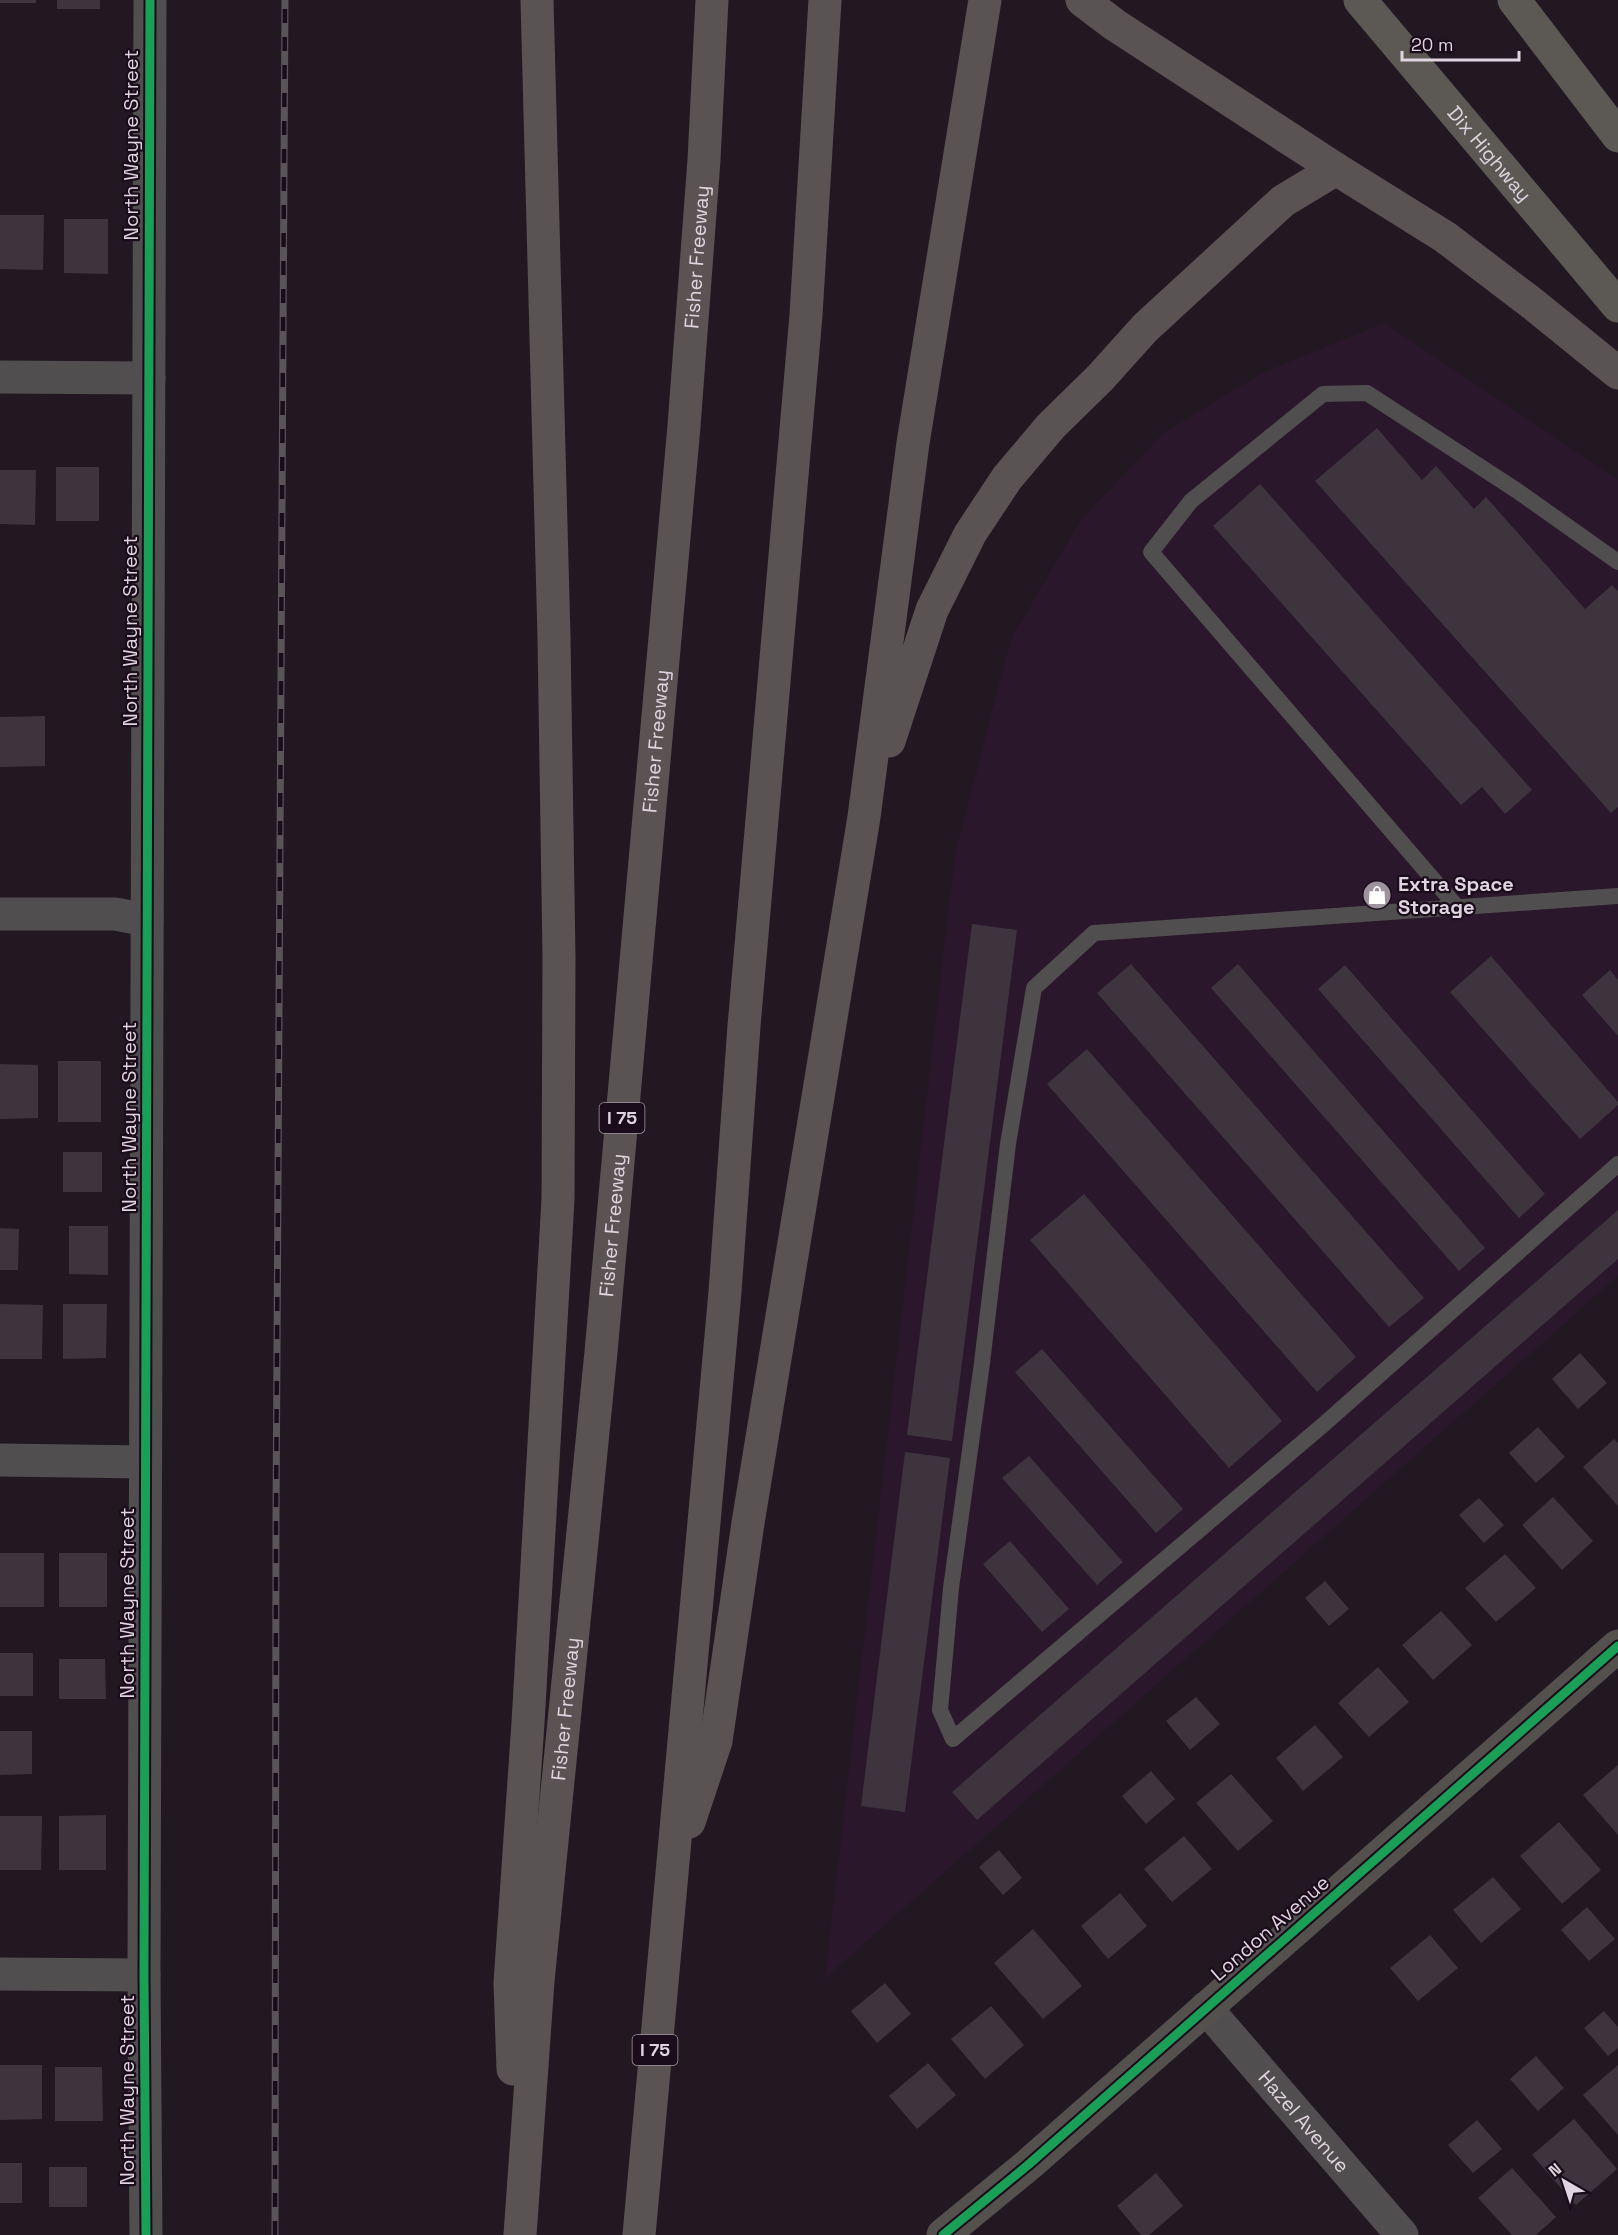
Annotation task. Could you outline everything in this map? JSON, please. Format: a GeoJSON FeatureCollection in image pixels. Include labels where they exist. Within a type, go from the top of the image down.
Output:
{"type":"FeatureCollection","features":[{"type":"Feature","properties":{"kind":"highway"},"geometry":{"type":"LineString","coordinates":[[520,2235],[510,1983],[529,1699],[558,1188],[559,957],[537,0]]}},
{"type":"Feature","properties":{"kind":"highway","name":"Fisher Freeway"},"geometry":{"type":"LineString","coordinates":[[520,2235],[538,1981],[602,1352],[684,426],[704,160],[712,0]]}},
{"type":"Feature","properties":{"kind":"highway","name":"I 75"},"geometry":{"type":"LineString","coordinates":[[639,2235],[725,1292],[744,1026],[806,315],[825,0]]}},
{"type":"Feature","properties":{"kind":"highway"},"geometry":{"type":"LineString","coordinates":[[671,1878],[716,1741],[748,1523],[864,817],[913,442],[985,0]]}},
{"type":"Feature","properties":{"kind":"highway"},"geometry":{"type":"LineString","coordinates":[[1082,0],[1115,25],[1445,237],[1618,373]]}},
{"type":"Feature","properties":{"kind":"highway"},"geometry":{"type":"LineString","coordinates":[[864,817],[932,610],[970,534],[1007,478],[1051,426],[1100,378],[1145,328],[1283,201],[1336,169]]}},
{"type":"Feature","properties":{"kind":"main road","name":"Dix Highway"},"geometry":{"type":"LineString","coordinates":[[1360,0],[1618,306]]}},
{"type":"Feature","properties":{"kind":"main road"},"geometry":{"type":"LineString","coordinates":[[1514,0],[1618,136]]}},
{"type":"Feature","properties":{"kind":"street","name":"North Wayne Street"},"geometry":{"type":"LineString","coordinates":[[146,2235],[144,1975],[150,0]]}},
{"type":"Feature","properties":{"kind":"street"},"geometry":{"type":"LineString","coordinates":[[0,376],[149,378]]}},
{"type":"Feature","properties":{"kind":"street"},"geometry":{"type":"LineString","coordinates":[[0,914],[115,914],[147,920]]}},
{"type":"Feature","properties":{"kind":"street"},"geometry":{"type":"LineString","coordinates":[[0,1460],[146,1462]]}},
{"type":"Feature","properties":{"kind":"street","name":"London Avenue"},"geometry":{"type":"LineString","coordinates":[[943,2235],[1028,2165],[1618,1646]]}},
{"type":"Feature","properties":{"kind":"street"},"geometry":{"type":"LineString","coordinates":[[0,1974],[144,1975]]}},
{"type":"Feature","properties":{"kind":"street","name":"Hazel Avenue"},"geometry":{"type":"LineString","coordinates":[[1206,2008],[1402,2235]]}},
{"type":"Feature","properties":{"kind":"lane"},"geometry":{"type":"LineString","coordinates":[[1456,907],[1151,552],[1191,501],[1323,394],[1367,393],[1516,490],[1618,562]]}},
{"type":"Feature","properties":{"kind":"lane"},"geometry":{"type":"LineString","coordinates":[[1618,896],[1095,933],[1034,988],[1008,1144],[982,1363],[951,1588],[940,1710],[953,1738],[1323,1425],[1618,1164]]}},
{"type":"Feature","properties":{"kind":"shaded area"},"geometry":{"type":"Polygon","coordinates":[[[1384,323],[1618,480],[1618,1276],[825,1978],[955,854],[1011,639],[1081,520],[1163,433],[1262,373],[1384,323]]]}},
{"type":"Feature","properties":{"kind":"building"},"geometry":{"type":"Polygon","coordinates":[[[0,0],[36,0],[36,3],[0,3],[0,0]]]}},
{"type":"Feature","properties":{"kind":"building"},"geometry":{"type":"Polygon","coordinates":[[[57,0],[100,0],[100,9],[57,9],[57,0]]]}},
{"type":"Feature","properties":{"kind":"building"},"geometry":{"type":"Polygon","coordinates":[[[0,215],[44,215],[43,270],[0,269],[0,215]]]}},
{"type":"Feature","properties":{"kind":"building"},"geometry":{"type":"Polygon","coordinates":[[[64,219],[108,219],[108,274],[64,273],[64,219]]]}},
{"type":"Feature","properties":{"kind":"building"},"geometry":{"type":"Polygon","coordinates":[[[1377,428],[1422,480],[1436,466],[1474,509],[1486,497],[1585,609],[1612,585],[1618,591],[1618,807],[1611,813],[1315,481],[1377,428]]]}},
{"type":"Feature","properties":{"kind":"building"},"geometry":{"type":"Polygon","coordinates":[[[56,467],[99,467],[99,521],[56,521],[56,467]]]}},
{"type":"Feature","properties":{"kind":"building"},"geometry":{"type":"Polygon","coordinates":[[[0,470],[36,470],[35,525],[0,524],[0,470]]]}},
{"type":"Feature","properties":{"kind":"building"},"geometry":{"type":"Polygon","coordinates":[[[1260,484],[1532,790],[1505,814],[1482,787],[1461,805],[1213,526],[1260,484]]]}},
{"type":"Feature","properties":{"kind":"building"},"geometry":{"type":"Polygon","coordinates":[[[45,716],[45,766],[0,767],[0,717],[45,716]]]}},
{"type":"Feature","properties":{"kind":"building"},"geometry":{"type":"Polygon","coordinates":[[[972,924],[1017,930],[952,1441],[907,1435],[972,924]]]}},
{"type":"Feature","properties":{"kind":"building"},"geometry":{"type":"Polygon","coordinates":[[[1491,956],[1618,1102],[1618,1105],[1580,1139],[1450,992],[1491,956]]]}},
{"type":"Feature","properties":{"kind":"building"},"geometry":{"type":"Polygon","coordinates":[[[1131,964],[1424,1298],[1389,1327],[1097,993],[1131,964]]]}},
{"type":"Feature","properties":{"kind":"building"},"geometry":{"type":"Polygon","coordinates":[[[1238,964],[1485,1248],[1459,1271],[1211,988],[1238,964]]]}},
{"type":"Feature","properties":{"kind":"building"},"geometry":{"type":"Polygon","coordinates":[[[1345,965],[1545,1194],[1519,1218],[1318,989],[1345,965]]]}},
{"type":"Feature","properties":{"kind":"building"},"geometry":{"type":"Polygon","coordinates":[[[1610,970],[1618,980],[1618,1036],[1582,995],[1610,970]]]}},
{"type":"Feature","properties":{"kind":"building"},"geometry":{"type":"Polygon","coordinates":[[[1087,1049],[1356,1357],[1317,1392],[1047,1084],[1087,1049]]]}},
{"type":"Feature","properties":{"kind":"building"},"geometry":{"type":"Polygon","coordinates":[[[58,1061],[101,1061],[101,1122],[58,1122],[58,1061]]]}},
{"type":"Feature","properties":{"kind":"building"},"geometry":{"type":"Polygon","coordinates":[[[0,1064],[38,1065],[38,1118],[0,1119],[0,1064]]]}},
{"type":"Feature","properties":{"kind":"building"},"geometry":{"type":"Polygon","coordinates":[[[63,1152],[102,1152],[102,1192],[63,1192],[63,1152]]]}},
{"type":"Feature","properties":{"kind":"building"},"geometry":{"type":"Polygon","coordinates":[[[1084,1194],[1282,1421],[1229,1468],[1030,1240],[1084,1194]]]}},
{"type":"Feature","properties":{"kind":"building"},"geometry":{"type":"Polygon","coordinates":[[[1618,1210],[1618,1259],[977,1820],[952,1792],[1618,1210]]]}},
{"type":"Feature","properties":{"kind":"building"},"geometry":{"type":"Polygon","coordinates":[[[69,1226],[108,1226],[108,1275],[69,1274],[69,1226]]]}},
{"type":"Feature","properties":{"kind":"building"},"geometry":{"type":"Polygon","coordinates":[[[0,1228],[19,1229],[18,1270],[0,1270],[0,1228]]]}},
{"type":"Feature","properties":{"kind":"building"},"geometry":{"type":"Polygon","coordinates":[[[0,1304],[43,1305],[42,1359],[0,1359],[0,1304]]]}},
{"type":"Feature","properties":{"kind":"building"},"geometry":{"type":"Polygon","coordinates":[[[63,1304],[107,1304],[106,1358],[63,1359],[63,1304]]]}},
{"type":"Feature","properties":{"kind":"building"},"geometry":{"type":"Polygon","coordinates":[[[1042,1349],[1183,1509],[1156,1533],[1015,1372],[1042,1349]]]}},
{"type":"Feature","properties":{"kind":"building"},"geometry":{"type":"Polygon","coordinates":[[[1580,1353],[1607,1383],[1578,1409],[1552,1379],[1580,1353]]]}},
{"type":"Feature","properties":{"kind":"building"},"geometry":{"type":"Polygon","coordinates":[[[1538,1427],[1565,1457],[1536,1483],[1509,1453],[1538,1427]]]}},
{"type":"Feature","properties":{"kind":"building"},"geometry":{"type":"Polygon","coordinates":[[[1614,1439],[1618,1443],[1618,1506],[1583,1467],[1614,1439]]]}},
{"type":"Feature","properties":{"kind":"building"},"geometry":{"type":"Polygon","coordinates":[[[905,1452],[950,1458],[905,1812],[861,1806],[905,1452]]]}},
{"type":"Feature","properties":{"kind":"building"},"geometry":{"type":"Polygon","coordinates":[[[1029,1456],[1123,1562],[1097,1585],[1002,1478],[1029,1456]]]}},
{"type":"Feature","properties":{"kind":"building"},"geometry":{"type":"Polygon","coordinates":[[[1553,1497],[1593,1541],[1562,1570],[1522,1525],[1553,1497]]]}},
{"type":"Feature","properties":{"kind":"building"},"geometry":{"type":"Polygon","coordinates":[[[1479,1498],[1504,1525],[1484,1543],[1459,1515],[1479,1498]]]}},
{"type":"Feature","properties":{"kind":"building"},"geometry":{"type":"Polygon","coordinates":[[[1010,1541],[1069,1609],[1042,1632],[983,1564],[1010,1541]]]}},
{"type":"Feature","properties":{"kind":"building"},"geometry":{"type":"Polygon","coordinates":[[[0,1553],[44,1553],[44,1607],[0,1607],[0,1553]]]}},
{"type":"Feature","properties":{"kind":"building"},"geometry":{"type":"Polygon","coordinates":[[[59,1553],[107,1553],[107,1607],[59,1607],[59,1553]]]}},
{"type":"Feature","properties":{"kind":"building"},"geometry":{"type":"Polygon","coordinates":[[[1505,1554],[1536,1588],[1496,1622],[1465,1588],[1505,1554]]]}},
{"type":"Feature","properties":{"kind":"building"},"geometry":{"type":"Polygon","coordinates":[[[1325,1581],[1349,1609],[1329,1626],[1305,1598],[1325,1581]]]}},
{"type":"Feature","properties":{"kind":"building"},"geometry":{"type":"Polygon","coordinates":[[[1441,1611],[1472,1645],[1433,1680],[1402,1645],[1441,1611]]]}},
{"type":"Feature","properties":{"kind":"building"},"geometry":{"type":"Polygon","coordinates":[[[0,1653],[33,1653],[33,1696],[0,1696],[0,1653]]]}},
{"type":"Feature","properties":{"kind":"building"},"geometry":{"type":"Polygon","coordinates":[[[59,1659],[105,1659],[106,1699],[59,1699],[59,1659]]]}},
{"type":"Feature","properties":{"kind":"building"},"geometry":{"type":"Polygon","coordinates":[[[1378,1667],[1409,1702],[1369,1737],[1338,1703],[1378,1667]]]}},
{"type":"Feature","properties":{"kind":"building"},"geometry":{"type":"Polygon","coordinates":[[[1196,1697],[1220,1724],[1190,1750],[1166,1721],[1196,1697]]]}},
{"type":"Feature","properties":{"kind":"building"},"geometry":{"type":"Polygon","coordinates":[[[1315,1725],[1343,1757],[1303,1791],[1276,1758],[1315,1725]]]}},
{"type":"Feature","properties":{"kind":"building"},"geometry":{"type":"Polygon","coordinates":[[[0,1731],[32,1731],[32,1774],[0,1775],[0,1731]]]}},
{"type":"Feature","properties":{"kind":"building"},"geometry":{"type":"Polygon","coordinates":[[[1618,1765],[1618,1835],[1583,1795],[1618,1765]]]}},
{"type":"Feature","properties":{"kind":"building"},"geometry":{"type":"Polygon","coordinates":[[[1151,1771],[1175,1799],[1146,1824],[1122,1796],[1151,1771]]]}},
{"type":"Feature","properties":{"kind":"building"},"geometry":{"type":"Polygon","coordinates":[[[1231,1774],[1273,1821],[1238,1851],[1196,1803],[1231,1774]]]}},
{"type":"Feature","properties":{"kind":"building"},"geometry":{"type":"Polygon","coordinates":[[[106,1815],[106,1870],[59,1870],[59,1816],[106,1815]]]}},
{"type":"Feature","properties":{"kind":"building"},"geometry":{"type":"Polygon","coordinates":[[[0,1816],[42,1816],[41,1870],[0,1870],[0,1816]]]}},
{"type":"Feature","properties":{"kind":"building"},"geometry":{"type":"Polygon","coordinates":[[[1559,1822],[1601,1870],[1562,1904],[1520,1856],[1559,1822]]]}},
{"type":"Feature","properties":{"kind":"building"},"geometry":{"type":"Polygon","coordinates":[[[1184,1836],[1212,1869],[1172,1902],[1144,1869],[1184,1836]]]}},
{"type":"Feature","properties":{"kind":"building"},"geometry":{"type":"Polygon","coordinates":[[[999,1850],[1022,1878],[1003,1895],[979,1867],[999,1850]]]}},
{"type":"Feature","properties":{"kind":"building"},"geometry":{"type":"Polygon","coordinates":[[[1493,1877],[1521,1909],[1481,1943],[1453,1910],[1493,1877]]]}},
{"type":"Feature","properties":{"kind":"building"},"geometry":{"type":"Polygon","coordinates":[[[1120,1893],[1147,1926],[1108,1959],[1081,1926],[1120,1893]]]}},
{"type":"Feature","properties":{"kind":"building"},"geometry":{"type":"Polygon","coordinates":[[[1587,1907],[1615,1939],[1589,1961],[1561,1930],[1587,1907]]]}},
{"type":"Feature","properties":{"kind":"building"},"geometry":{"type":"Polygon","coordinates":[[[1033,1929],[1082,1986],[1043,2019],[994,1963],[1033,1929]]]}},
{"type":"Feature","properties":{"kind":"building"},"geometry":{"type":"Polygon","coordinates":[[[1430,1935],[1458,1968],[1418,2001],[1390,1968],[1430,1935]]]}},
{"type":"Feature","properties":{"kind":"building"},"geometry":{"type":"Polygon","coordinates":[[[885,1983],[911,2014],[877,2043],[851,2011],[885,1983]]]}},
{"type":"Feature","properties":{"kind":"building"},"geometry":{"type":"Polygon","coordinates":[[[991,2006],[1024,2045],[985,2079],[951,2039],[991,2006]]]}},
{"type":"Feature","properties":{"kind":"building"},"geometry":{"type":"Polygon","coordinates":[[[1604,2011],[1618,2027],[1618,2048],[1608,2056],[1584,2028],[1604,2011]]]}},
{"type":"Feature","properties":{"kind":"building"},"geometry":{"type":"Polygon","coordinates":[[[1536,2056],[1564,2088],[1538,2111],[1510,2079],[1536,2056]]]}},
{"type":"Feature","properties":{"kind":"building"},"geometry":{"type":"Polygon","coordinates":[[[928,2063],[956,2095],[917,2129],[889,2096],[928,2063]]]}},
{"type":"Feature","properties":{"kind":"building"},"geometry":{"type":"Polygon","coordinates":[[[0,2065],[42,2065],[42,2119],[0,2120],[0,2065]]]}},
{"type":"Feature","properties":{"kind":"building"},"geometry":{"type":"Polygon","coordinates":[[[1618,2065],[1618,2135],[1583,2095],[1618,2065]]]}},
{"type":"Feature","properties":{"kind":"building"},"geometry":{"type":"Polygon","coordinates":[[[55,2067],[102,2067],[103,2121],[55,2121],[55,2067]]]}},
{"type":"Feature","properties":{"kind":"building"},"geometry":{"type":"Polygon","coordinates":[[[1574,2119],[1617,2169],[1576,2205],[1532,2155],[1574,2119]]]}},
{"type":"Feature","properties":{"kind":"building"},"geometry":{"type":"Polygon","coordinates":[[[1477,2120],[1502,2149],[1473,2173],[1448,2145],[1477,2120]]]}},
{"type":"Feature","properties":{"kind":"building"},"geometry":{"type":"Polygon","coordinates":[[[0,2163],[22,2163],[22,2203],[0,2203],[0,2163]]]}},
{"type":"Feature","properties":{"kind":"building"},"geometry":{"type":"Polygon","coordinates":[[[49,2167],[87,2167],[87,2207],[49,2207],[49,2167]]]}},
{"type":"Feature","properties":{"kind":"building"},"geometry":{"type":"Polygon","coordinates":[[[1512,2168],[1556,2217],[1536,2235],[1512,2235],[1478,2198],[1512,2168]]]}},
{"type":"Feature","properties":{"kind":"building"},"geometry":{"type":"Polygon","coordinates":[[[1156,2173],[1183,2206],[1149,2235],[1141,2235],[1117,2206],[1156,2173]]]}},
{"type":"Feature","properties":{"kind":"railway"},"geometry":{"type":"LineString","coordinates":[[275,2235],[276,1520],[285,0]]}},
{"type":"Feature","properties":{"kind":"cycle path"},"geometry":{"type":"LineString","coordinates":[[146,2235],[144,1975],[150,0]]}},
{"type":"Feature","properties":{"kind":"cycle path"},"geometry":{"type":"LineString","coordinates":[[943,2235],[1028,2165],[1618,1646]]}},
{"type":"Feature","properties":{"kind":"place","name":"Extra Space Storage"},"geometry":{"type":"Point","coordinates":[1377,895]}}]}
